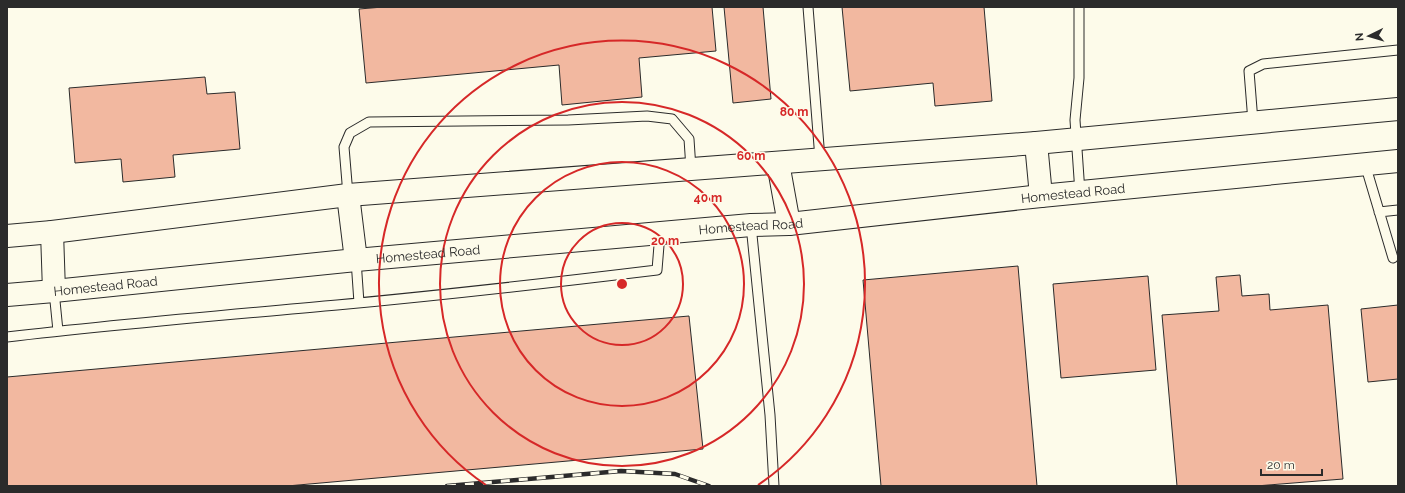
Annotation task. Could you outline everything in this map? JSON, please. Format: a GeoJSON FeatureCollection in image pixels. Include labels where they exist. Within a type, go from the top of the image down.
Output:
{"type":"FeatureCollection","features":[{"type":"Feature","properties":{"kind":"main road"},"geometry":{"type":"LineString","coordinates":[[7,236],[52,232],[348,195],[1076,140],[1398,108]]}},
{"type":"Feature","properties":{"kind":"main road"},"geometry":{"type":"LineString","coordinates":[[1036,143],[1041,196]]}},
{"type":"Feature","properties":{"kind":"main road","name":"Homestead Road"},"geometry":{"type":"LineString","coordinates":[[7,295],[356,260],[751,225],[789,224],[1041,196],[1398,161]]}},
{"type":"Feature","properties":{"kind":"main road"},"geometry":{"type":"LineString","coordinates":[[778,163],[789,224]]}},
{"type":"Feature","properties":{"kind":"main road"},"geometry":{"type":"LineString","coordinates":[[348,195],[356,260]]}},
{"type":"Feature","properties":{"kind":"main road"},"geometry":{"type":"LineString","coordinates":[[52,232],[54,291]]}},
{"type":"Feature","properties":{"kind":"lane"},"geometry":{"type":"LineString","coordinates":[[808,7],[820,159]]}},
{"type":"Feature","properties":{"kind":"lane"},"geometry":{"type":"LineString","coordinates":[[1079,7],[1079,78],[1075,120],[1080,193]]}},
{"type":"Feature","properties":{"kind":"lane"},"geometry":{"type":"LineString","coordinates":[[1253,122],[1249,71],[1263,64],[1398,50]]}},
{"type":"Feature","properties":{"kind":"lane"},"geometry":{"type":"LineString","coordinates":[[348,195],[344,147],[350,133],[369,122],[568,120],[647,116],[672,119],[689,139],[691,169]]}},
{"type":"Feature","properties":{"kind":"lane"},"geometry":{"type":"LineString","coordinates":[[1366,164],[1393,258]]}},
{"type":"Feature","properties":{"kind":"lane"},"geometry":{"type":"LineString","coordinates":[[1380,212],[1398,210]]}},
{"type":"Feature","properties":{"kind":"lane"},"geometry":{"type":"LineString","coordinates":[[751,225],[770,415],[774,486]]}},
{"type":"Feature","properties":{"kind":"lane"},"geometry":{"type":"LineString","coordinates":[[7,337],[360,303],[657,270],[660,233]]}},
{"type":"Feature","properties":{"kind":"lane"},"geometry":{"type":"LineString","coordinates":[[356,260],[360,303]]}},
{"type":"Feature","properties":{"kind":"lane"},"geometry":{"type":"LineString","coordinates":[[54,291],[58,331]]}},
{"type":"Feature","properties":{"kind":"building"},"geometry":{"type":"Polygon","coordinates":[[[383,7],[712,7],[716,51],[639,58],[642,97],[562,105],[559,65],[366,83],[359,9],[383,7]]]}},
{"type":"Feature","properties":{"kind":"building"},"geometry":{"type":"Polygon","coordinates":[[[724,7],[763,7],[771,99],[733,103],[724,7]]]}},
{"type":"Feature","properties":{"kind":"building"},"geometry":{"type":"Polygon","coordinates":[[[842,7],[984,7],[992,101],[935,106],[933,83],[850,91],[842,7]]]}},
{"type":"Feature","properties":{"kind":"building"},"geometry":{"type":"Polygon","coordinates":[[[205,77],[207,94],[235,92],[240,149],[173,155],[175,177],[123,182],[121,159],[75,163],[69,88],[205,77]]]}},
{"type":"Feature","properties":{"kind":"building"},"geometry":{"type":"Polygon","coordinates":[[[1018,266],[1037,486],[881,486],[863,280],[1018,266]]]}},
{"type":"Feature","properties":{"kind":"building"},"geometry":{"type":"Polygon","coordinates":[[[1240,275],[1242,296],[1269,294],[1270,310],[1328,305],[1343,479],[1256,486],[1177,486],[1162,315],[1219,311],[1216,277],[1240,275]]]}},
{"type":"Feature","properties":{"kind":"building"},"geometry":{"type":"Polygon","coordinates":[[[1148,276],[1156,370],[1061,378],[1053,284],[1148,276]]]}},
{"type":"Feature","properties":{"kind":"building"},"geometry":{"type":"Polygon","coordinates":[[[1398,305],[1398,379],[1368,382],[1361,309],[1398,305]]]}},
{"type":"Feature","properties":{"kind":"building"},"geometry":{"type":"Polygon","coordinates":[[[689,316],[703,449],[287,486],[7,486],[7,377],[689,316]]]}},
{"type":"Feature","properties":{"kind":"railway"},"geometry":{"type":"LineString","coordinates":[[447,486],[621,471],[675,474],[709,486]]}}]}
